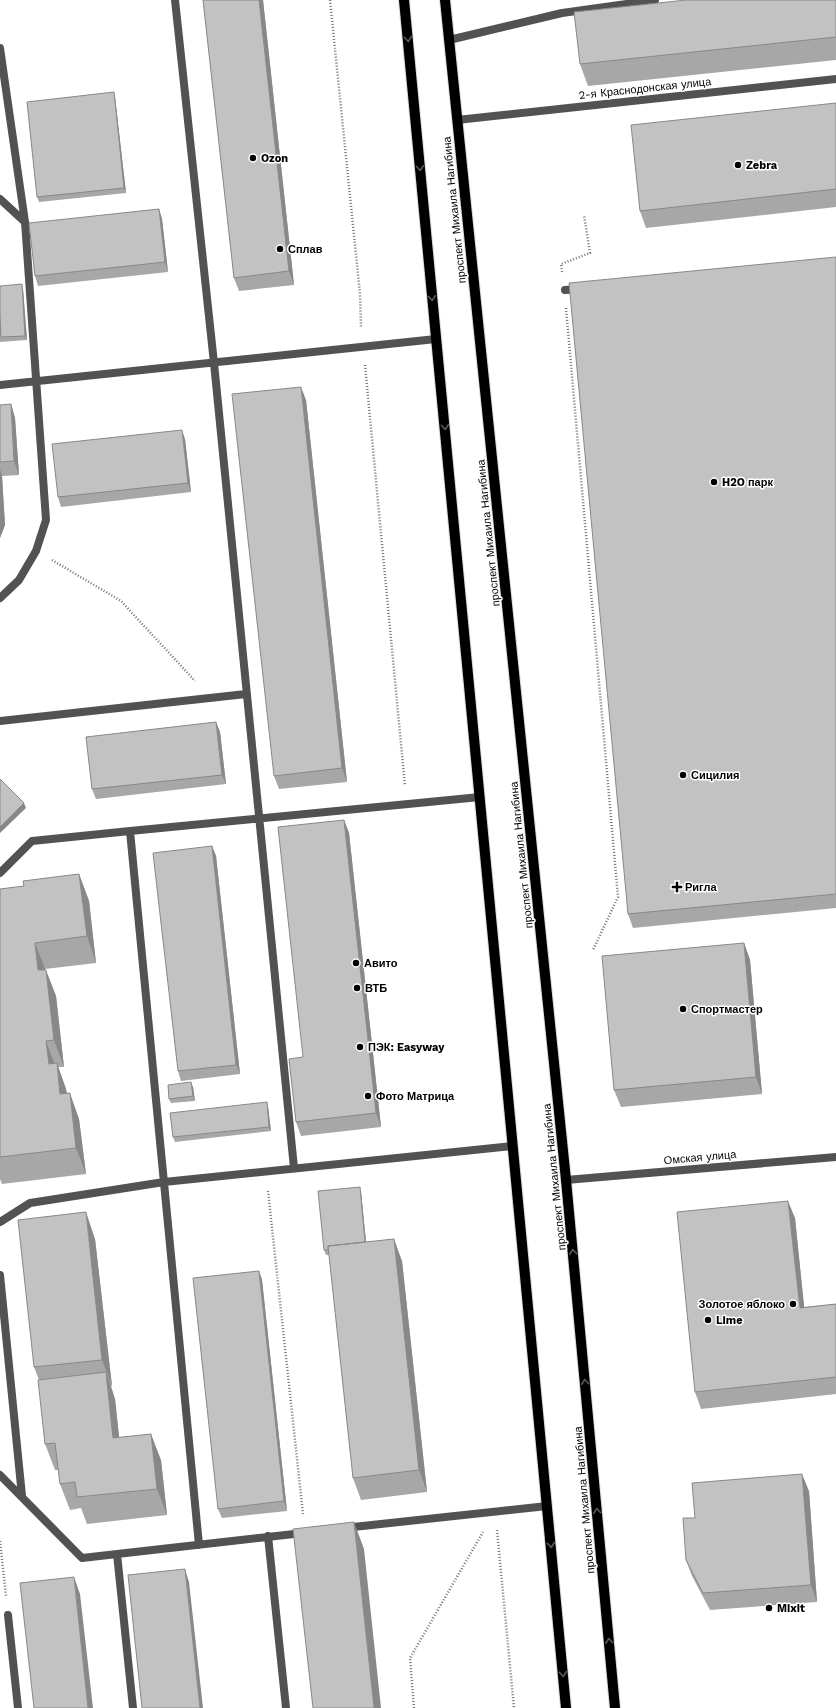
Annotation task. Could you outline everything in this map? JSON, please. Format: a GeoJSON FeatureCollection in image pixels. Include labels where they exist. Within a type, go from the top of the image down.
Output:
{"type":"FeatureCollection","features":[{"type":"Feature","properties":{"kind":"main road"},"geometry":{"type":"LineString","coordinates":[[404,0],[566,1708]]}},
{"type":"Feature","properties":{"kind":"main road","name":"проспект Михаила Нагибина"},"geometry":{"type":"LineString","coordinates":[[445,0],[566,1180],[615,1708]]}},
{"type":"Feature","properties":{"kind":"street"},"geometry":{"type":"LineString","coordinates":[[175,0],[214,362],[258,819],[294,1168]]}},
{"type":"Feature","properties":{"kind":"street"},"geometry":{"type":"LineString","coordinates":[[449,40],[562,13],[655,0]]}},
{"type":"Feature","properties":{"kind":"street"},"geometry":{"type":"LineString","coordinates":[[0,48],[25,222],[46,520],[36,550],[19,580],[0,598]]}},
{"type":"Feature","properties":{"kind":"street","name":"2-я Краснодонская улица"},"geometry":{"type":"LineString","coordinates":[[457,120],[836,79]]}},
{"type":"Feature","properties":{"kind":"street"},"geometry":{"type":"LineString","coordinates":[[0,199],[25,222]]}},
{"type":"Feature","properties":{"kind":"street"},"geometry":{"type":"LineString","coordinates":[[565,290],[588,288]]}},
{"type":"Feature","properties":{"kind":"street"},"geometry":{"type":"LineString","coordinates":[[0,385],[436,339]]}},
{"type":"Feature","properties":{"kind":"street"},"geometry":{"type":"LineString","coordinates":[[0,721],[246,694]]}},
{"type":"Feature","properties":{"kind":"street"},"geometry":{"type":"LineString","coordinates":[[0,873],[32,841],[480,797]]}},
{"type":"Feature","properties":{"kind":"street"},"geometry":{"type":"LineString","coordinates":[[130,831],[199,1545]]}},
{"type":"Feature","properties":{"kind":"street"},"geometry":{"type":"LineString","coordinates":[[0,1222],[30,1203],[164,1182],[513,1146]]}},
{"type":"Feature","properties":{"kind":"street","name":"Омская улица"},"geometry":{"type":"LineString","coordinates":[[566,1180],[836,1157]]}},
{"type":"Feature","properties":{"kind":"street"},"geometry":{"type":"LineString","coordinates":[[0,1275],[22,1496]]}},
{"type":"Feature","properties":{"kind":"street"},"geometry":{"type":"LineString","coordinates":[[0,1475],[82,1558],[309,1532]]}},
{"type":"Feature","properties":{"kind":"street"},"geometry":{"type":"LineString","coordinates":[[337,1529],[547,1506]]}},
{"type":"Feature","properties":{"kind":"street"},"geometry":{"type":"LineString","coordinates":[[268,1536],[286,1708]]}},
{"type":"Feature","properties":{"kind":"street"},"geometry":{"type":"LineString","coordinates":[[117,1554],[133,1708]]}},
{"type":"Feature","properties":{"kind":"street"},"geometry":{"type":"LineString","coordinates":[[8,1615],[18,1708]]}},
{"type":"Feature","properties":{"kind":"path"},"geometry":{"type":"LineString","coordinates":[[330,0],[360,294],[360,314],[407,804]]}},
{"type":"Feature","properties":{"kind":"path"},"geometry":{"type":"LineString","coordinates":[[561,264],[590,254],[584,215]]}},
{"type":"Feature","properties":{"kind":"path"},"geometry":{"type":"LineString","coordinates":[[565,290],[618,897],[593,950]]}},
{"type":"Feature","properties":{"kind":"path"},"geometry":{"type":"LineString","coordinates":[[36,550],[121,601],[211,698]]}},
{"type":"Feature","properties":{"kind":"path"},"geometry":{"type":"LineString","coordinates":[[266,1172],[309,1532]]}},
{"type":"Feature","properties":{"kind":"path"},"geometry":{"type":"LineString","coordinates":[[414,1708],[410,1658],[495,1511]]}},
{"type":"Feature","properties":{"kind":"path"},"geometry":{"type":"LineString","coordinates":[[495,1511],[514,1708]]}},
{"type":"Feature","properties":{"kind":"path"},"geometry":{"type":"LineString","coordinates":[[0,1541],[6,1597],[0,1597]]}},
{"type":"Feature","properties":{"kind":"building"},"geometry":{"type":"Polygon","coordinates":[[[203,0],[259,0],[289,271],[234,278],[203,0]]]}},
{"type":"Feature","properties":{"kind":"building"},"geometry":{"type":"Polygon","coordinates":[[[686,0],[836,0],[836,37],[580,64],[574,12],[686,0]]]}},
{"type":"Feature","properties":{"kind":"building"},"geometry":{"type":"Polygon","coordinates":[[[114,92],[124,188],[37,197],[27,102],[114,92]]]}},
{"type":"Feature","properties":{"kind":"building","name":"Zebra"},"geometry":{"type":"Polygon","coordinates":[[[836,103],[836,189],[640,211],[631,125],[836,103]]]}},
{"type":"Feature","properties":{"kind":"building"},"geometry":{"type":"Polygon","coordinates":[[[159,209],[165,262],[35,276],[29,223],[159,209]]]}},
{"type":"Feature","properties":{"kind":"building","name":"H2O парк"},"geometry":{"type":"Polygon","coordinates":[[[836,257],[836,894],[628,914],[569,283],[836,257]]]}},
{"type":"Feature","properties":{"kind":"building"},"geometry":{"type":"Polygon","coordinates":[[[22,284],[25,336],[1,337],[0,286],[22,284]]]}},
{"type":"Feature","properties":{"kind":"building"},"geometry":{"type":"Polygon","coordinates":[[[301,387],[342,768],[274,776],[232,394],[301,387]]]}},
{"type":"Feature","properties":{"kind":"building"},"geometry":{"type":"Polygon","coordinates":[[[11,404],[14,461],[0,462],[0,405],[11,404]]]}},
{"type":"Feature","properties":{"kind":"building"},"geometry":{"type":"Polygon","coordinates":[[[182,430],[188,483],[58,497],[52,444],[182,430]]]}},
{"type":"Feature","properties":{"kind":"building"},"geometry":{"type":"Polygon","coordinates":[[[216,722],[222,775],[92,789],[86,737],[216,722]]]}},
{"type":"Feature","properties":{"kind":"building"},"geometry":{"type":"Polygon","coordinates":[[[0,779],[24,803],[0,827],[0,779]]]}},
{"type":"Feature","properties":{"kind":"building"},"geometry":{"type":"Polygon","coordinates":[[[344,820],[376,1113],[296,1122],[289,1059],[303,1057],[278,827],[344,820]]]}},
{"type":"Feature","properties":{"kind":"building"},"geometry":{"type":"Polygon","coordinates":[[[212,846],[236,1065],[178,1071],[153,853],[212,846]]]}},
{"type":"Feature","properties":{"kind":"building"},"geometry":{"type":"Polygon","coordinates":[[[79,874],[87,936],[35,943],[38,970],[46,970],[54,1040],[46,1041],[49,1064],[57,1063],[60,1094],[70,1093],[76,1148],[0,1157],[0,889],[24,886],[23,881],[79,874]]]}},
{"type":"Feature","properties":{"kind":"building","name":"Спортмастер"},"geometry":{"type":"Polygon","coordinates":[[[744,943],[756,1077],[614,1090],[602,956],[744,943]]]}},
{"type":"Feature","properties":{"kind":"building"},"geometry":{"type":"Polygon","coordinates":[[[191,1082],[193,1096],[169,1099],[168,1085],[191,1082]]]}},
{"type":"Feature","properties":{"kind":"building"},"geometry":{"type":"Polygon","coordinates":[[[267,1102],[269,1127],[173,1137],[170,1113],[267,1102]]]}},
{"type":"Feature","properties":{"kind":"building"},"geometry":{"type":"Polygon","coordinates":[[[360,1187],[365,1242],[328,1246],[328,1250],[324,1250],[318,1191],[360,1187]]]}},
{"type":"Feature","properties":{"kind":"building"},"geometry":{"type":"Polygon","coordinates":[[[788,1201],[800,1308],[836,1304],[836,1377],[695,1392],[677,1212],[788,1201]]]}},
{"type":"Feature","properties":{"kind":"building"},"geometry":{"type":"Polygon","coordinates":[[[86,1212],[102,1360],[34,1367],[18,1220],[86,1212]]]}},
{"type":"Feature","properties":{"kind":"building"},"geometry":{"type":"Polygon","coordinates":[[[394,1239],[419,1470],[353,1478],[328,1246],[394,1239]]]}},
{"type":"Feature","properties":{"kind":"building"},"geometry":{"type":"Polygon","coordinates":[[[259,1271],[284,1501],[218,1509],[193,1278],[259,1271]]]}},
{"type":"Feature","properties":{"kind":"building"},"geometry":{"type":"Polygon","coordinates":[[[106,1372],[113,1438],[151,1434],[157,1489],[77,1497],[75,1482],[60,1484],[55,1443],[45,1444],[38,1380],[106,1372]]]}},
{"type":"Feature","properties":{"kind":"building"},"geometry":{"type":"Polygon","coordinates":[[[802,1474],[811,1585],[703,1593],[686,1560],[683,1518],[695,1518],[692,1483],[802,1474]]]}},
{"type":"Feature","properties":{"kind":"building"},"geometry":{"type":"Polygon","coordinates":[[[354,1522],[374,1708],[313,1708],[293,1529],[354,1522]]]}},
{"type":"Feature","properties":{"kind":"building"},"geometry":{"type":"Polygon","coordinates":[[[185,1569],[200,1708],[142,1708],[128,1575],[185,1569]]]}},
{"type":"Feature","properties":{"kind":"building"},"geometry":{"type":"Polygon","coordinates":[[[74,1577],[88,1708],[34,1708],[20,1583],[74,1577]]]}},
{"type":"Feature","properties":{"kind":"place","name":"Ozon"},"geometry":{"type":"Point","coordinates":[253,158]}},
{"type":"Feature","properties":{"kind":"place","name":"Zebra"},"geometry":{"type":"Point","coordinates":[738,165]}},
{"type":"Feature","properties":{"kind":"place","name":"Сплав"},"geometry":{"type":"Point","coordinates":[280,249]}},
{"type":"Feature","properties":{"kind":"place","name":"H2O парк"},"geometry":{"type":"Point","coordinates":[714,482]}},
{"type":"Feature","properties":{"kind":"place","name":"Сицилия"},"geometry":{"type":"Point","coordinates":[683,775]}},
{"type":"Feature","properties":{"kind":"place","name":"Ригла"},"geometry":{"type":"Point","coordinates":[677,887]}},
{"type":"Feature","properties":{"kind":"place","name":"Авито"},"geometry":{"type":"Point","coordinates":[356,963]}},
{"type":"Feature","properties":{"kind":"place","name":"ВТБ"},"geometry":{"type":"Point","coordinates":[357,988]}},
{"type":"Feature","properties":{"kind":"place","name":"Спортмастер"},"geometry":{"type":"Point","coordinates":[683,1009]}},
{"type":"Feature","properties":{"kind":"place","name":"ПЭК: Easyway"},"geometry":{"type":"Point","coordinates":[360,1047]}},
{"type":"Feature","properties":{"kind":"place","name":"Фото Матрица"},"geometry":{"type":"Point","coordinates":[368,1096]}},
{"type":"Feature","properties":{"kind":"place","name":"Золотое яблоко"},"geometry":{"type":"Point","coordinates":[793,1304]}},
{"type":"Feature","properties":{"kind":"place","name":"Lime"},"geometry":{"type":"Point","coordinates":[708,1320]}},
{"type":"Feature","properties":{"kind":"place","name":"Mixit"},"geometry":{"type":"Point","coordinates":[769,1608]}}]}
